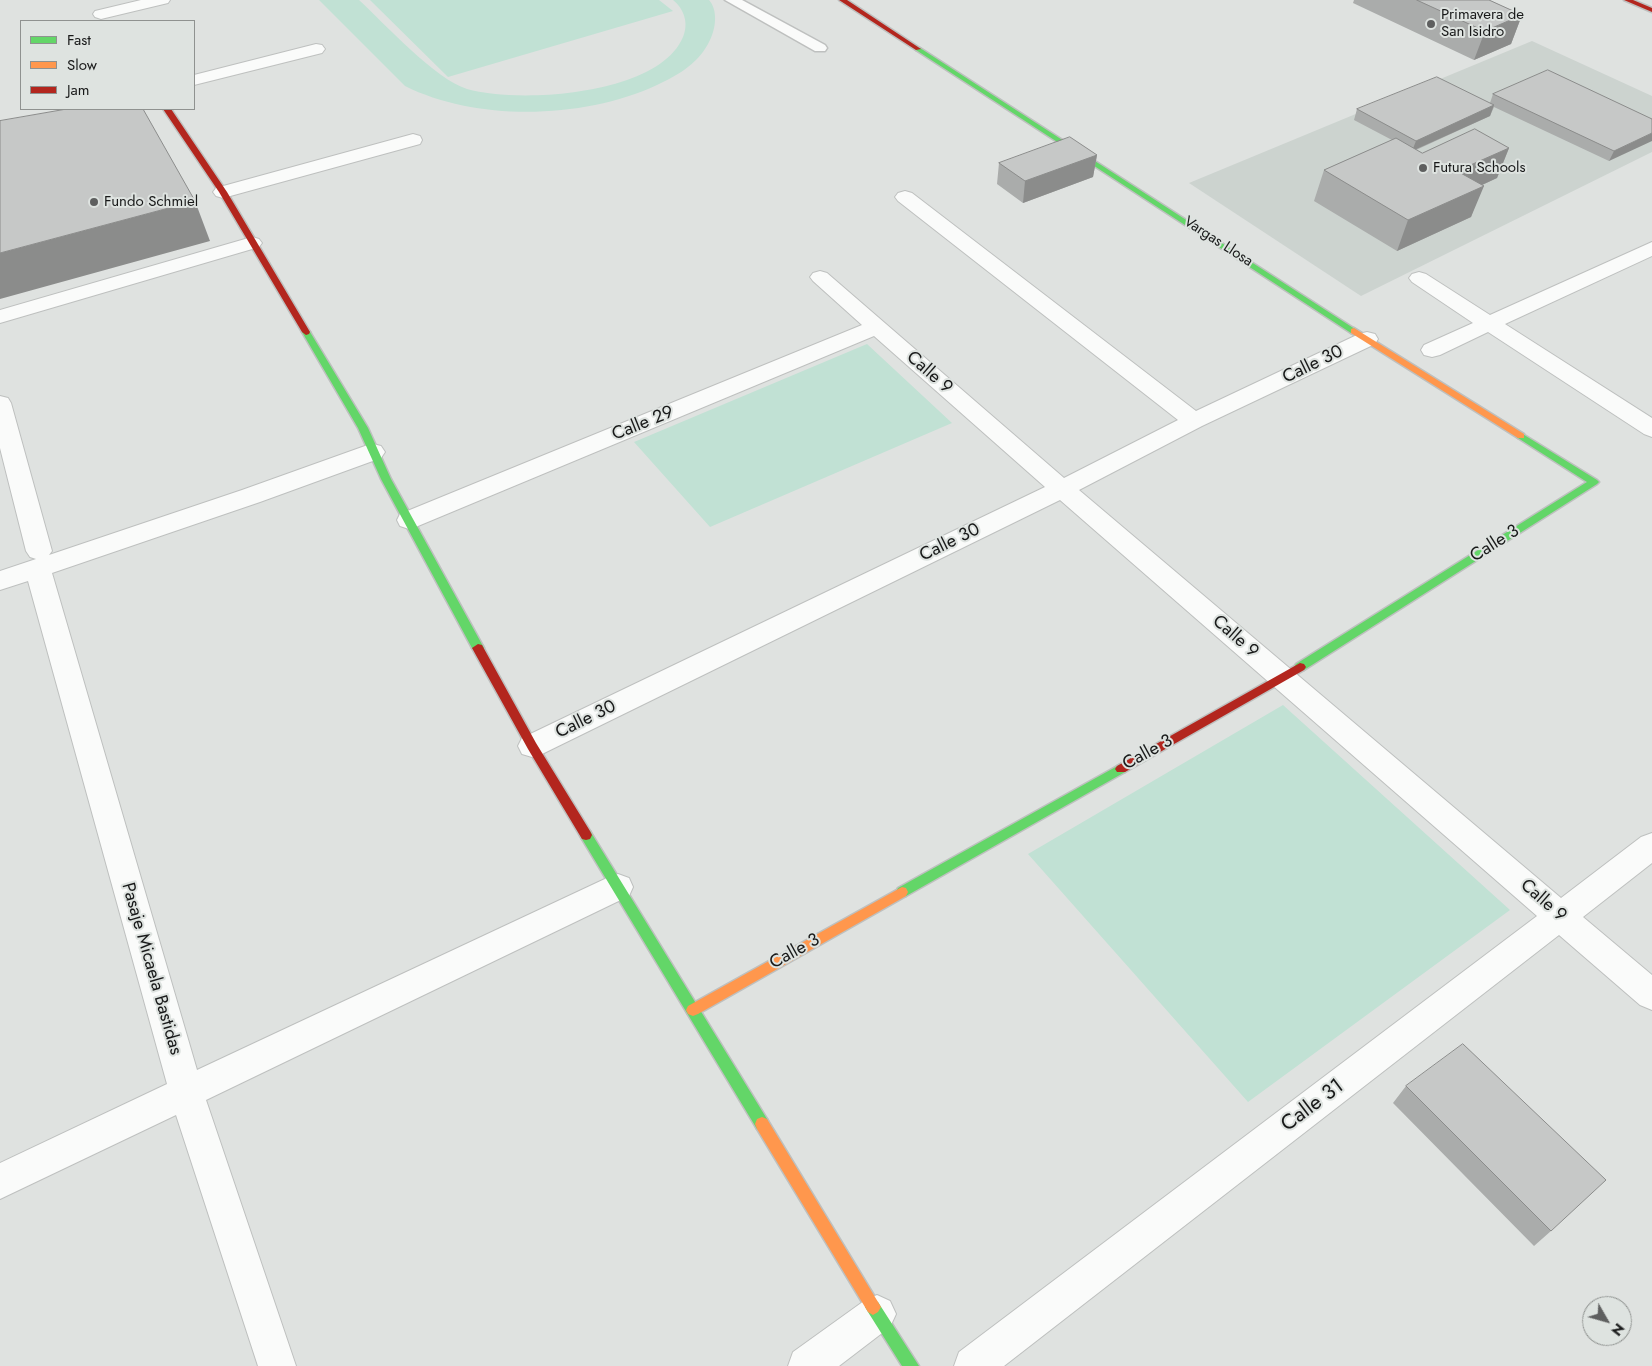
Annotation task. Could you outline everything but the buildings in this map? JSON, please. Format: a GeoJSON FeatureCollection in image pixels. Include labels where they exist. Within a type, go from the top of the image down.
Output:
{"type":"FeatureCollection","features":[{"type":"Feature","properties":{"kind":"street"},"geometry":{"type":"LineString","coordinates":[[100,12],[162,0]]}},
{"type":"Feature","properties":{"kind":"street","name":"Vargas Llosa"},"geometry":{"type":"LineString","coordinates":[[842,0],[1367,339],[1594,482]]}},
{"type":"Feature","properties":{"kind":"street"},"geometry":{"type":"LineString","coordinates":[[1627,0],[1652,10]]}},
{"type":"Feature","properties":{"kind":"street"},"geometry":{"type":"LineString","coordinates":[[195,80],[316,50]]}},
{"type":"Feature","properties":{"kind":"street"},"geometry":{"type":"LineString","coordinates":[[168,110],[222,192],[362,428],[409,520],[532,746],[877,1314],[911,1366]]}},
{"type":"Feature","properties":{"kind":"street"},"geometry":{"type":"LineString","coordinates":[[222,192],[413,140]]}},
{"type":"Feature","properties":{"kind":"street"},"geometry":{"type":"LineString","coordinates":[[905,197],[1194,422]]}},
{"type":"Feature","properties":{"kind":"street"},"geometry":{"type":"LineString","coordinates":[[0,318],[252,243]]}},
{"type":"Feature","properties":{"kind":"street"},"geometry":{"type":"LineString","coordinates":[[1432,350],[1652,248]]}},
{"type":"Feature","properties":{"kind":"street","name":"Calle 9"},"geometry":{"type":"LineString","coordinates":[[820,277],[1062,489],[1652,995]]}},
{"type":"Feature","properties":{"kind":"street"},"geometry":{"type":"LineString","coordinates":[[1419,278],[1652,429]]}},
{"type":"Feature","properties":{"kind":"street","name":"Calle 29"},"geometry":{"type":"LineString","coordinates":[[409,520],[877,327]]}},
{"type":"Feature","properties":{"kind":"street","name":"Calle 30"},"geometry":{"type":"LineString","coordinates":[[532,746],[1367,339]]}},
{"type":"Feature","properties":{"kind":"street","name":"Pasaje Micaela Bastidas"},"geometry":{"type":"LineString","coordinates":[[0,403],[38,560],[186,1092],[277,1366]]}},
{"type":"Feature","properties":{"kind":"street"},"geometry":{"type":"LineString","coordinates":[[0,581],[38,560],[251,496],[373,452]]}},
{"type":"Feature","properties":{"kind":"street","name":"Calle 3"},"geometry":{"type":"LineString","coordinates":[[693,1010],[1282,678],[1594,482]]}},
{"type":"Feature","properties":{"kind":"street","name":"Calle 31"},"geometry":{"type":"LineString","coordinates":[[974,1366],[1652,846]]}},
{"type":"Feature","properties":{"kind":"street"},"geometry":{"type":"LineString","coordinates":[[0,1181],[618,887]]}},
{"type":"Feature","properties":{"kind":"street"},"geometry":{"type":"LineString","coordinates":[[807,1366],[877,1314]]}},
{"type":"Feature","properties":{"kind":"lane"},"geometry":{"type":"LineString","coordinates":[[732,0],[820,48]]}},
{"type":"Feature","properties":{"kind":"shaded area","name":"Futura Schools"},"geometry":{"type":"Polygon","coordinates":[[[1532,41],[1652,96],[1652,152],[1361,296],[1189,183],[1532,41]]]}},
{"type":"Feature","properties":{"kind":"green space"},"geometry":{"type":"Polygon","coordinates":[[[319,0],[359,0],[426,63],[454,83],[467,89],[520,95],[586,90],[618,83],[647,72],[669,57],[685,32],[683,12],[673,0],[709,0],[714,9],[715,25],[706,48],[701,55],[681,72],[657,85],[597,105],[531,112],[497,110],[464,106],[434,98],[405,86],[319,0]]]}},
{"type":"Feature","properties":{"kind":"green space"},"geometry":{"type":"Polygon","coordinates":[[[370,0],[659,0],[673,11],[448,77],[370,0]]]}},
{"type":"Feature","properties":{"kind":"green space"},"geometry":{"type":"Polygon","coordinates":[[[867,344],[952,423],[710,527],[634,442],[867,344]]]}},
{"type":"Feature","properties":{"kind":"green space"},"geometry":{"type":"Polygon","coordinates":[[[1283,705],[1510,910],[1248,1102],[1028,854],[1283,705]]]}},
{"type":"Feature","properties":{"kind":"traffic: fast"},"geometry":{"type":"LineString","coordinates":[[918,49],[1354,331]]}},
{"type":"Feature","properties":{"kind":"traffic: fast"},"geometry":{"type":"LineString","coordinates":[[306,332],[363,428],[386,479],[478,648]]}},
{"type":"Feature","properties":{"kind":"traffic: fast"},"geometry":{"type":"LineString","coordinates":[[1300,667],[1594,482],[1521,436]]}},
{"type":"Feature","properties":{"kind":"traffic: fast"},"geometry":{"type":"LineString","coordinates":[[902,892],[1121,769]]}},
{"type":"Feature","properties":{"kind":"traffic: fast"},"geometry":{"type":"LineString","coordinates":[[586,835],[762,1124]]}},
{"type":"Feature","properties":{"kind":"traffic: fast"},"geometry":{"type":"LineString","coordinates":[[873,1307],[911,1366]]}},
{"type":"Feature","properties":{"kind":"traffic: slow"},"geometry":{"type":"LineString","coordinates":[[1354,331],[1521,436]]}},
{"type":"Feature","properties":{"kind":"traffic: slow"},"geometry":{"type":"LineString","coordinates":[[693,1010],[902,892]]}},
{"type":"Feature","properties":{"kind":"traffic: slow"},"geometry":{"type":"LineString","coordinates":[[762,1124],[873,1307]]}},
{"type":"Feature","properties":{"kind":"traffic: jam"},"geometry":{"type":"LineString","coordinates":[[842,0],[918,49]]}},
{"type":"Feature","properties":{"kind":"traffic: jam"},"geometry":{"type":"LineString","coordinates":[[1627,0],[1652,10]]}},
{"type":"Feature","properties":{"kind":"traffic: jam"},"geometry":{"type":"LineString","coordinates":[[168,110],[223,192],[306,332]]}},
{"type":"Feature","properties":{"kind":"traffic: jam"},"geometry":{"type":"LineString","coordinates":[[478,648],[532,746],[586,835]]}},
{"type":"Feature","properties":{"kind":"traffic: jam"},"geometry":{"type":"LineString","coordinates":[[1121,769],[1300,667]]}},
{"type":"Feature","properties":{"kind":"place","name":"Primavera de San Isidro"},"geometry":{"type":"Point","coordinates":[1431,24]}},
{"type":"Feature","properties":{"kind":"place","name":"Futura Schools"},"geometry":{"type":"Point","coordinates":[1423,168]}},
{"type":"Feature","properties":{"kind":"place","name":"Fundo Schmiel"},"geometry":{"type":"Point","coordinates":[94,202]}}]}
